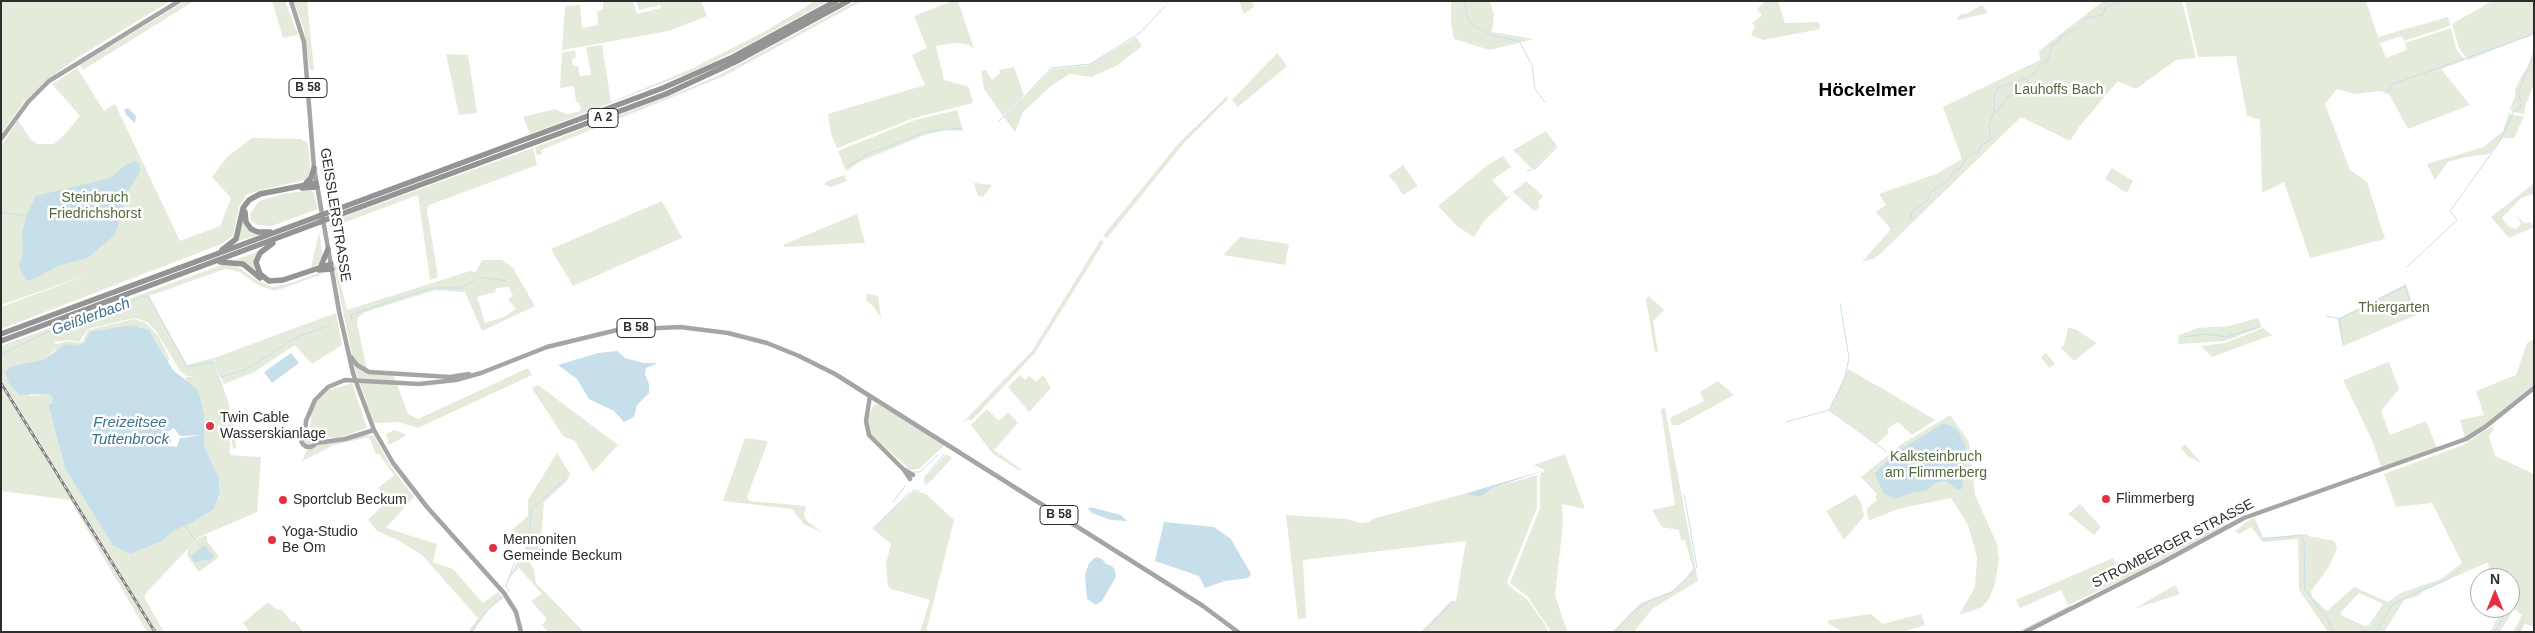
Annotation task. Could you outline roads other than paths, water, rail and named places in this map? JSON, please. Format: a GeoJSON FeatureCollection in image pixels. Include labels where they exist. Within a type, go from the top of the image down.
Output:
{"type":"FeatureCollection","features":[{"type":"Feature","properties":{"kind":"highway","name":"A 2"},"geometry":{"type":"LineString","coordinates":[[1,341],[279,231],[319,219],[663,88],[733,57],[836,1]]}},
{"type":"Feature","properties":{"kind":"highway","name":"A 2"},"geometry":{"type":"LineString","coordinates":[[327,216],[666,94],[735,62],[848,1]]}},
{"type":"Feature","properties":{"kind":"highway"},"geometry":{"type":"LineString","coordinates":[[303,184],[311,178],[314,168]]}},
{"type":"Feature","properties":{"kind":"highway"},"geometry":{"type":"LineString","coordinates":[[206,261],[236,239],[243,208],[248,200],[260,194],[303,184],[317,185]]}},
{"type":"Feature","properties":{"kind":"highway"},"geometry":{"type":"LineString","coordinates":[[279,231],[263,233],[251,229],[244,219],[248,203],[261,196],[317,185]]}},
{"type":"Feature","properties":{"kind":"highway","name":"A 2"},"geometry":{"type":"LineString","coordinates":[[1,334],[206,261],[289,234],[319,219]]}},
{"type":"Feature","properties":{"kind":"highway"},"geometry":{"type":"LineString","coordinates":[[289,234],[260,253],[256,262],[261,276],[269,281],[278,281],[320,267],[331,266]]}},
{"type":"Feature","properties":{"kind":"highway"},"geometry":{"type":"LineString","coordinates":[[320,267],[328,249]]}},
{"type":"Feature","properties":{"kind":"highway"},"geometry":{"type":"LineString","coordinates":[[206,261],[236,262],[272,284],[331,266]]}},
{"type":"Feature","properties":{"kind":"main road"},"geometry":{"type":"LineString","coordinates":[[1,139],[20,112],[39,91],[76,63],[179,1]]}},
{"type":"Feature","properties":{"kind":"main road","name":"GEISSLERSTRASSE"},"geometry":{"type":"LineString","coordinates":[[291,1],[304,42],[314,168],[328,249],[349,355],[358,387],[374,430],[390,459],[409,486],[498,586],[516,612],[521,632]]}},
{"type":"Feature","properties":{"kind":"main road","name":"B 58"},"geometry":{"type":"LineString","coordinates":[[305,432],[307,417],[314,400],[328,387],[345,380],[419,384],[456,380],[481,373],[547,347],[616,330],[680,327],[728,333],[799,356],[870,396],[1208,609],[1238,632]]}},
{"type":"Feature","properties":{"kind":"main road"},"geometry":{"type":"LineString","coordinates":[[349,355],[357,365],[369,372],[450,376],[481,373]]}},
{"type":"Feature","properties":{"kind":"main road","name":"STROMBERGER STRASSE"},"geometry":{"type":"LineString","coordinates":[[2025,632],[2163,562],[2244,518],[2446,448],[2475,434],[2534,388]]}},
{"type":"Feature","properties":{"kind":"main road"},"geometry":{"type":"LineString","coordinates":[[870,396],[866,426],[872,438],[912,477]]}},
{"type":"Feature","properties":{"kind":"main road"},"geometry":{"type":"LineString","coordinates":[[866,416],[875,399]]}},
{"type":"Feature","properties":{"kind":"main road"},"geometry":{"type":"LineString","coordinates":[[307,417],[311,431],[317,437],[330,440]]}},
{"type":"Feature","properties":{"kind":"main road"},"geometry":{"type":"LineString","coordinates":[[311,431],[305,432],[301,437],[302,443],[310,446],[330,440],[345,439],[374,430]]}},
{"type":"Feature","properties":{"kind":"main road"},"geometry":{"type":"LineString","coordinates":[[316,444],[317,437]]}},
{"type":"Feature","properties":{"kind":"water"},"geometry":{"type":"Polygon","coordinates":[[[128,108],[136,116],[135,123],[126,115],[124,110],[128,108]]]}},
{"type":"Feature","properties":{"kind":"water"},"geometry":{"type":"Polygon","coordinates":[[[136,161],[140,165],[140,172],[128,191],[115,235],[87,258],[57,266],[27,281],[19,267],[23,252],[22,234],[26,216],[36,196],[110,178],[127,164],[136,161]]]}},
{"type":"Feature","properties":{"kind":"water","name":"Freizeitsee Tuttenbrock"},"geometry":{"type":"Polygon","coordinates":[[[132,325],[149,330],[173,370],[198,390],[204,415],[204,446],[219,478],[220,493],[214,509],[175,530],[162,541],[131,554],[113,546],[65,468],[48,405],[52,403],[53,397],[47,394],[19,395],[9,383],[5,372],[11,366],[43,360],[66,344],[76,346],[85,342],[90,332],[132,325]]]}},
{"type":"Feature","properties":{"kind":"water"},"geometry":{"type":"Polygon","coordinates":[[[617,351],[625,358],[643,363],[658,363],[646,368],[645,374],[649,384],[649,393],[637,405],[634,417],[624,422],[614,411],[589,399],[577,379],[558,365],[598,353],[617,351]]]}},
{"type":"Feature","properties":{"kind":"water"},"geometry":{"type":"Polygon","coordinates":[[[291,353],[299,363],[272,383],[264,372],[291,353]]]}},
{"type":"Feature","properties":{"kind":"water"},"geometry":{"type":"Polygon","coordinates":[[[1944,423],[1957,429],[1966,447],[1962,489],[1957,489],[1945,481],[1935,483],[1926,491],[1914,492],[1895,499],[1883,493],[1875,473],[1898,451],[1944,423]]]}},
{"type":"Feature","properties":{"kind":"water"},"geometry":{"type":"Polygon","coordinates":[[[1545,470],[1493,488],[1480,497],[1464,494],[1545,470]]]}},
{"type":"Feature","properties":{"kind":"water"},"geometry":{"type":"Polygon","coordinates":[[[1090,507],[1121,515],[1127,521],[1111,520],[1092,513],[1088,509],[1090,507]]]}},
{"type":"Feature","properties":{"kind":"water"},"geometry":{"type":"Polygon","coordinates":[[[1164,522],[1214,527],[1231,539],[1251,574],[1248,578],[1225,581],[1205,588],[1199,576],[1155,561],[1164,522]]]}},
{"type":"Feature","properties":{"kind":"water"},"geometry":{"type":"Polygon","coordinates":[[[205,545],[214,557],[209,561],[204,559],[195,563],[191,556],[205,545]]]}},
{"type":"Feature","properties":{"kind":"water"},"geometry":{"type":"Polygon","coordinates":[[[1096,557],[1112,566],[1116,577],[1102,601],[1096,605],[1087,599],[1085,575],[1089,563],[1096,557]]]}},
{"type":"Feature","properties":{"kind":"waterway"},"geometry":{"type":"LineString","coordinates":[[1464,1],[1467,16],[1472,25],[1494,36],[1519,41],[1532,65],[1535,89],[1545,102]]}},
{"type":"Feature","properties":{"kind":"waterway","name":"Lauhoffs Bach"},"geometry":{"type":"LineString","coordinates":[[1910,220],[1912,212],[1927,201],[1931,192],[1950,178],[1954,170],[1959,170],[1971,153],[1978,153],[1981,146],[1991,139],[1989,125],[1994,113],[1994,93],[1998,88],[2027,78],[2035,73],[2042,62],[2047,62],[2052,45],[2059,42],[2060,37],[2079,27],[2086,18],[2103,15],[2105,8],[2121,1]]}},
{"type":"Feature","properties":{"kind":"waterway"},"geometry":{"type":"LineString","coordinates":[[2528,1],[2534,9]]}},
{"type":"Feature","properties":{"kind":"waterway"},"geometry":{"type":"LineString","coordinates":[[1025,96],[1051,68],[1090,64],[1140,33],[1165,6]]}},
{"type":"Feature","properties":{"kind":"waterway"},"geometry":{"type":"LineString","coordinates":[[2388,93],[2393,84],[2534,34]]}},
{"type":"Feature","properties":{"kind":"waterway"},"geometry":{"type":"LineString","coordinates":[[2407,267],[2457,220],[2450,211],[2498,144],[2514,111],[2520,108],[2522,104],[2518,93],[2534,53]]}},
{"type":"Feature","properties":{"kind":"waterway","name":"Lauhoffs Bach"},"geometry":{"type":"LineString","coordinates":[[1995,113],[2007,98],[2027,89],[2028,80]]}},
{"type":"Feature","properties":{"kind":"waterway"},"geometry":{"type":"LineString","coordinates":[[998,122],[1022,99]]}},
{"type":"Feature","properties":{"kind":"waterway"},"geometry":{"type":"LineString","coordinates":[[847,167],[868,154],[925,132],[961,128]]}},
{"type":"Feature","properties":{"kind":"waterway"},"geometry":{"type":"LineString","coordinates":[[1527,171],[1536,168],[1557,147]]}},
{"type":"Feature","properties":{"kind":"waterway"},"geometry":{"type":"LineString","coordinates":[[1,212],[26,216]]}},
{"type":"Feature","properties":{"kind":"waterway","name":"Geißlerbach"},"geometry":{"type":"LineString","coordinates":[[478,277],[507,281]]}},
{"type":"Feature","properties":{"kind":"waterway","name":"Geißlerbach"},"geometry":{"type":"LineString","coordinates":[[413,294],[434,288],[460,288],[474,280]]}},
{"type":"Feature","properties":{"kind":"waterway"},"geometry":{"type":"LineString","coordinates":[[2327,316],[2340,319],[2405,286],[2414,315]]}},
{"type":"Feature","properties":{"kind":"waterway","name":"Geißlerbach"},"geometry":{"type":"LineString","coordinates":[[352,320],[351,315],[412,294]]}},
{"type":"Feature","properties":{"kind":"waterway","name":"Geißlerbach"},"geometry":{"type":"LineString","coordinates":[[1,354],[48,332],[145,296],[148,296],[187,367],[215,362],[221,377],[245,370],[299,336],[331,325]]}},
{"type":"Feature","properties":{"kind":"waterway","name":"Lauhoffs Bach"},"geometry":{"type":"LineString","coordinates":[[1786,422],[1829,410],[1844,381],[1849,358],[1840,303]]}},
{"type":"Feature","properties":{"kind":"waterway"},"geometry":{"type":"LineString","coordinates":[[2340,320],[2343,344]]}},
{"type":"Feature","properties":{"kind":"waterway"},"geometry":{"type":"LineString","coordinates":[[2184,337],[2206,334],[2226,337],[2259,327]]}},
{"type":"Feature","properties":{"kind":"waterway"},"geometry":{"type":"LineString","coordinates":[[1,370],[5,372]]}},
{"type":"Feature","properties":{"kind":"waterway","name":"Lauhoffs Bach"},"geometry":{"type":"LineString","coordinates":[[1829,410],[1887,452]]}},
{"type":"Feature","properties":{"kind":"waterway"},"geometry":{"type":"LineString","coordinates":[[925,485],[925,477],[944,454]]}},
{"type":"Feature","properties":{"kind":"waterway"},"geometry":{"type":"LineString","coordinates":[[913,472],[920,472],[938,455]]}},
{"type":"Feature","properties":{"kind":"waterway"},"geometry":{"type":"LineString","coordinates":[[508,592],[506,587],[513,566],[518,556],[529,546],[531,510],[566,478]]}},
{"type":"Feature","properties":{"kind":"waterway"},"geometry":{"type":"LineString","coordinates":[[893,502],[905,486]]}},
{"type":"Feature","properties":{"kind":"waterway"},"geometry":{"type":"LineString","coordinates":[[913,490],[920,491]]}},
{"type":"Feature","properties":{"kind":"waterway"},"geometry":{"type":"LineString","coordinates":[[880,522],[910,492]]}},
{"type":"Feature","properties":{"kind":"waterway"},"geometry":{"type":"LineString","coordinates":[[1684,495],[1686,503]]}},
{"type":"Feature","properties":{"kind":"waterway"},"geometry":{"type":"LineString","coordinates":[[1686,505],[1697,568]]}},
{"type":"Feature","properties":{"kind":"waterway"},"geometry":{"type":"LineString","coordinates":[[2253,523],[2256,524],[2263,539],[2301,535],[2304,541],[2305,590],[2327,618],[2333,632]]}},
{"type":"Feature","properties":{"kind":"waterway"},"geometry":{"type":"LineString","coordinates":[[185,526],[195,540]]}},
{"type":"Feature","properties":{"kind":"waterway"},"geometry":{"type":"LineString","coordinates":[[197,542],[202,547]]}},
{"type":"Feature","properties":{"kind":"waterway"},"geometry":{"type":"LineString","coordinates":[[2376,632],[2392,605],[2408,596],[2445,581],[2461,568]]}},
{"type":"Feature","properties":{"kind":"waterway"},"geometry":{"type":"LineString","coordinates":[[1616,632],[1631,613],[1649,601],[1672,592],[1695,570]]}},
{"type":"Feature","properties":{"kind":"waterway"},"geometry":{"type":"LineString","coordinates":[[471,632],[485,612],[502,597]]}},
{"type":"Feature","properties":{"kind":"waterway"},"geometry":{"type":"LineString","coordinates":[[1424,632],[1450,605]]}},
{"type":"Feature","properties":{"kind":"waterway"},"geometry":{"type":"LineString","coordinates":[[2019,632],[2070,606]]}},
{"type":"Feature","properties":{"kind":"waterway"},"geometry":{"type":"LineString","coordinates":[[2495,632],[2503,618]]}},
{"type":"Feature","properties":{"kind":"waterway"},"geometry":{"type":"LineString","coordinates":[[2518,632],[2523,620]]}},
{"type":"Feature","properties":{"kind":"railway"},"geometry":{"type":"LineString","coordinates":[[1,383],[155,632]]}},
{"type":"Feature","properties":{"kind":"place","name":"Twin Cable Wasserskianlage"},"geometry":{"type":"Point","coordinates":[210,426]}},
{"type":"Feature","properties":{"kind":"place","name":"Flimmerberg"},"geometry":{"type":"Point","coordinates":[2106,499]}},
{"type":"Feature","properties":{"kind":"place","name":"Sportclub Beckum"},"geometry":{"type":"Point","coordinates":[283,500]}},
{"type":"Feature","properties":{"kind":"place","name":"Yoga-Studio Be Om"},"geometry":{"type":"Point","coordinates":[272,540]}},
{"type":"Feature","properties":{"kind":"place","name":"Mennoniten Gemeinde Beckum"},"geometry":{"type":"Point","coordinates":[493,548]}},
{"type":"Feature","properties":{"kind":"district","name":"Höckelmer"},"geometry":{"type":"Point","coordinates":[1867,91]}},
{"type":"Feature","properties":{"kind":"park label","name":"Steinbruch Friedrichshorst"},"geometry":{"type":"Point","coordinates":[95,206]}},
{"type":"Feature","properties":{"kind":"park label","name":"Thiergarten"},"geometry":{"type":"Point","coordinates":[2394,308]}},
{"type":"Feature","properties":{"kind":"park label","name":"Kalksteinbruch am Flimmerberg"},"geometry":{"type":"Point","coordinates":[1936,466]}}]}
